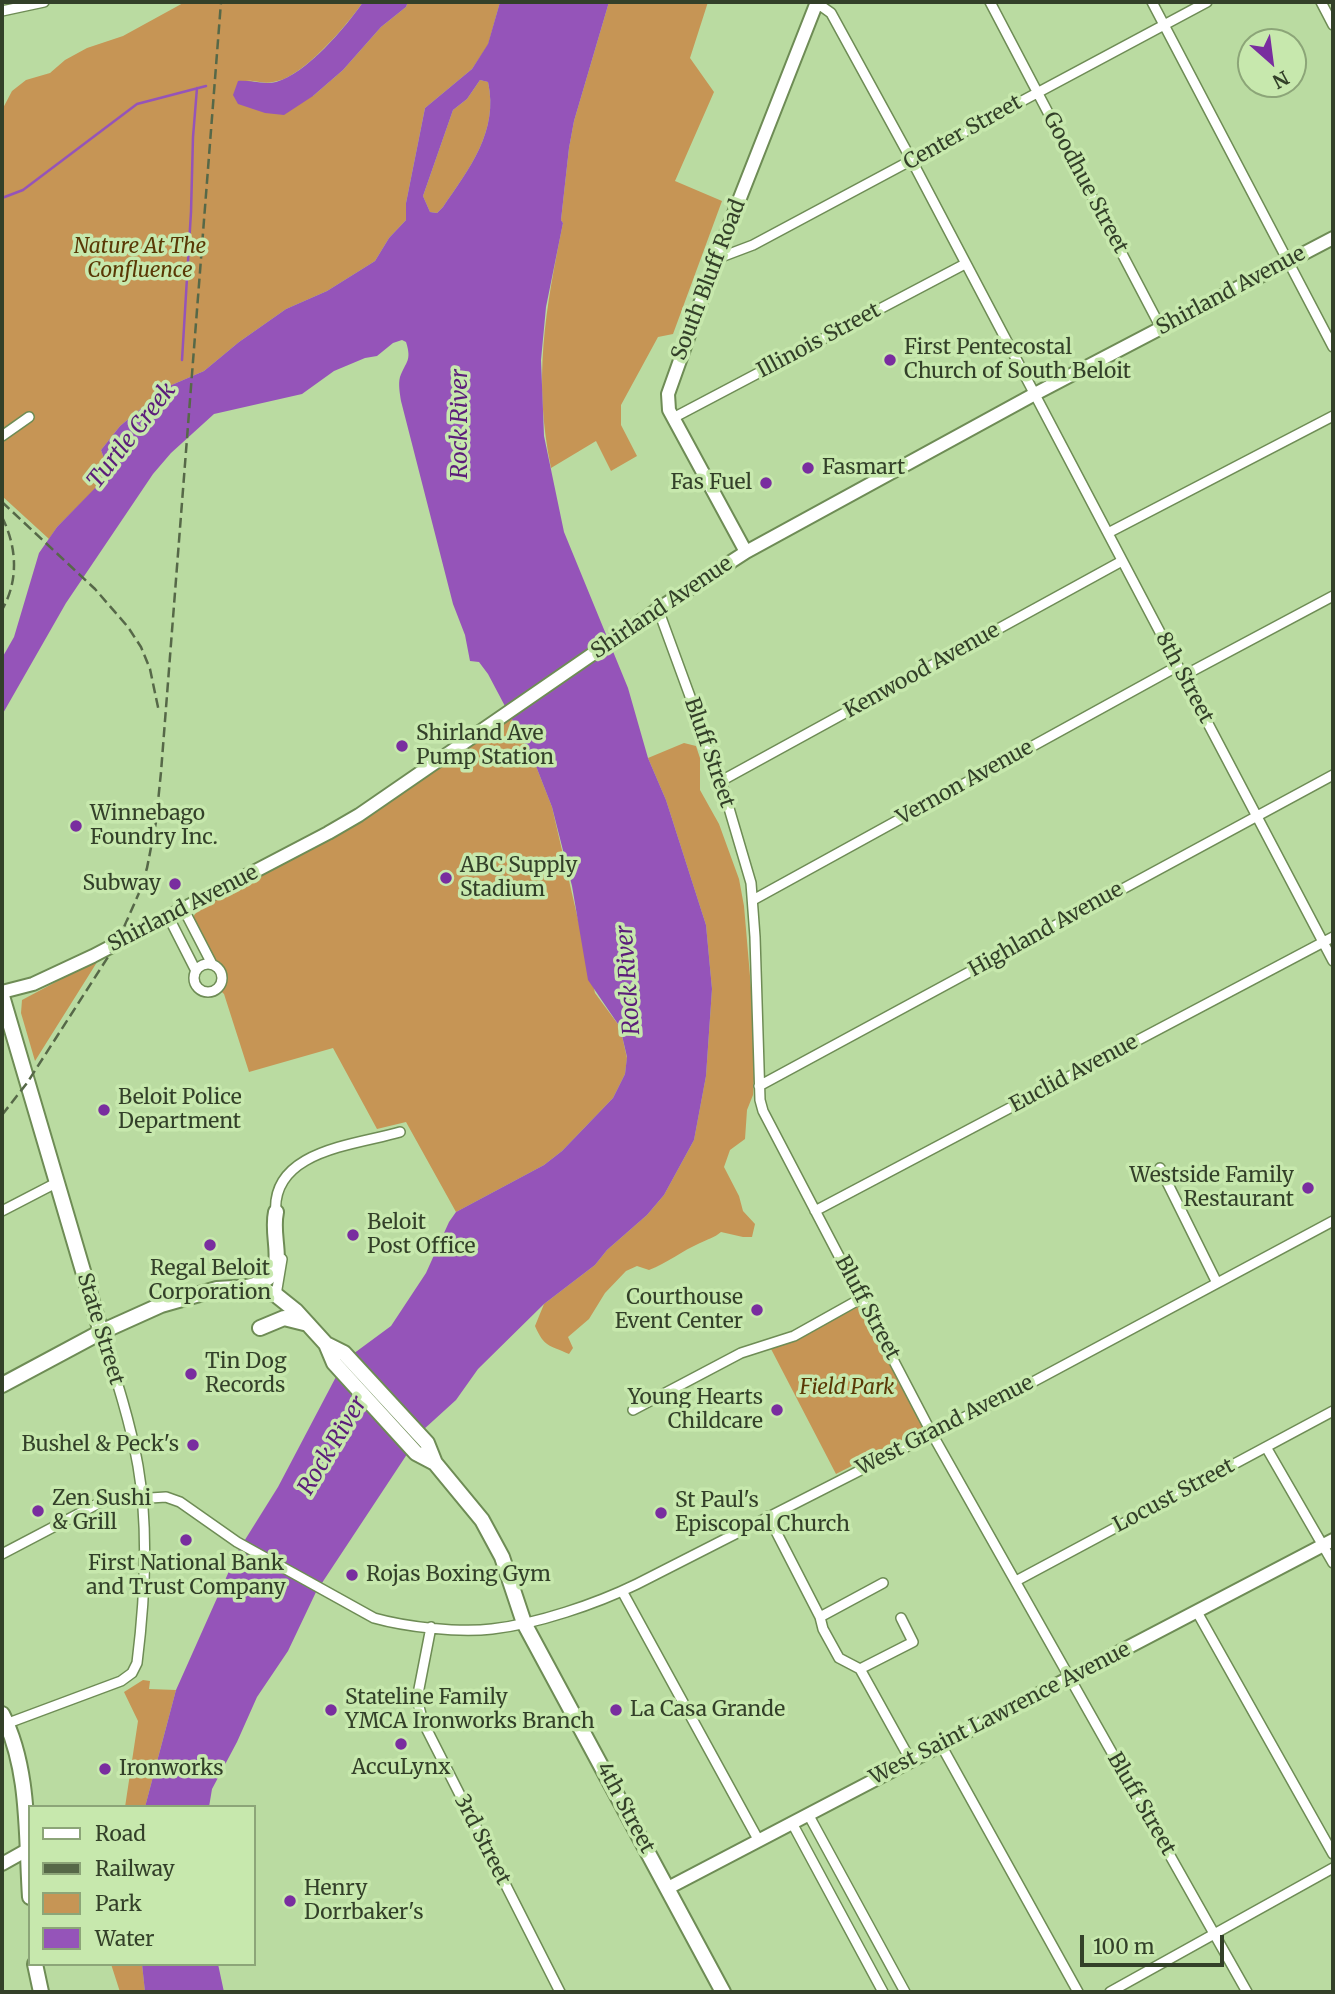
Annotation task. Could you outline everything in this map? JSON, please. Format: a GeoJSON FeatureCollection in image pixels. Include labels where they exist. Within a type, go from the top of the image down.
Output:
{"type":"FeatureCollection","features":[{"type":"Feature","properties":{"kind":"main road","name":"State Street"},"geometry":{"type":"LineString","coordinates":[[2,994],[101,1332]]}},
{"type":"Feature","properties":{"kind":"main road"},"geometry":{"type":"LineString","coordinates":[[246,1287],[264,1280],[276,1265],[279,1256],[273,1231],[275,1207]]}},
{"type":"Feature","properties":{"kind":"main road"},"geometry":{"type":"LineString","coordinates":[[2,1385],[101,1332],[161,1305],[217,1289],[246,1287],[264,1290],[276,1296],[309,1324]]}},
{"type":"Feature","properties":{"kind":"main road"},"geometry":{"type":"LineString","coordinates":[[260,1328],[284,1318],[309,1324]]}},
{"type":"Feature","properties":{"kind":"main road","name":"4th Street"},"geometry":{"type":"LineString","coordinates":[[309,1324],[435,1463],[475,1510],[494,1538],[524,1623],[723,1992]]}},
{"type":"Feature","properties":{"kind":"main road"},"geometry":{"type":"LineString","coordinates":[[3,1721],[15,1745],[19,1767],[28,1866]]}},
{"type":"Feature","properties":{"kind":"main road"},"geometry":{"type":"LineString","coordinates":[[35,1966],[41,1992]]}},
{"type":"Feature","properties":{"kind":"street"},"geometry":{"type":"LineString","coordinates":[[2,11],[44,2]]}},
{"type":"Feature","properties":{"kind":"street","name":"8th Street"},"geometry":{"type":"LineString","coordinates":[[817,2],[831,13],[912,161],[1333,961]]}},
{"type":"Feature","properties":{"kind":"street","name":"South Bluff Road"},"geometry":{"type":"LineString","coordinates":[[746,552],[673,418],[668,405],[668,394],[716,259],[817,2]]}},
{"type":"Feature","properties":{"kind":"street","name":"Goodhue Street"},"geometry":{"type":"LineString","coordinates":[[990,2],[1161,328]]}},
{"type":"Feature","properties":{"kind":"street"},"geometry":{"type":"LineString","coordinates":[[1152,2],[1333,348]]}},
{"type":"Feature","properties":{"kind":"street","name":"Center Street"},"geometry":{"type":"LineString","coordinates":[[716,259],[753,245],[1207,2]]}},
{"type":"Feature","properties":{"kind":"street"},"geometry":{"type":"LineString","coordinates":[[1321,2],[1333,25]]}},
{"type":"Feature","properties":{"kind":"street","name":"Shirland Avenue"},"geometry":{"type":"LineString","coordinates":[[2,994],[33,984],[342,825],[746,552],[1033,395],[1333,237]]}},
{"type":"Feature","properties":{"kind":"street","name":"Illinois Street"},"geometry":{"type":"LineString","coordinates":[[673,418],[965,264]]}},
{"type":"Feature","properties":{"kind":"street"},"geometry":{"type":"LineString","coordinates":[[1108,533],[1333,416]]}},
{"type":"Feature","properties":{"kind":"street"},"geometry":{"type":"LineString","coordinates":[[2,436],[29,417]]}},
{"type":"Feature","properties":{"kind":"street","name":"Kenwood Avenue"},"geometry":{"type":"LineString","coordinates":[[721,780],[1122,561]]}},
{"type":"Feature","properties":{"kind":"street"},"geometry":{"type":"LineString","coordinates":[[1183,676],[1333,596]]}},
{"type":"Feature","properties":{"kind":"street","name":"Bluff Street"},"geometry":{"type":"LineString","coordinates":[[658,609],[721,780],[751,883],[760,1105],[931,1432],[1247,1992]]}},
{"type":"Feature","properties":{"kind":"street","name":"Vernon Avenue"},"geometry":{"type":"LineString","coordinates":[[753,900],[1178,666]]}},
{"type":"Feature","properties":{"kind":"street","name":"Highland Avenue"},"geometry":{"type":"LineString","coordinates":[[760,1086],[1333,775]]}},
{"type":"Feature","properties":{"kind":"street"},"geometry":{"type":"LineString","coordinates":[[183,908],[212,964],[221,975],[220,984],[214,990],[205,991],[198,987],[194,979],[196,971],[203,965],[212,964]]}},
{"type":"Feature","properties":{"kind":"street"},"geometry":{"type":"LineString","coordinates":[[168,916],[196,971]]}},
{"type":"Feature","properties":{"kind":"street","name":"Euclid Avenue"},"geometry":{"type":"LineString","coordinates":[[815,1211],[1333,937]]}},
{"type":"Feature","properties":{"kind":"street"},"geometry":{"type":"LineString","coordinates":[[276,1296],[282,1265],[282,1244],[275,1207],[279,1188],[290,1171],[321,1152],[400,1132]]}},
{"type":"Feature","properties":{"kind":"street"},"geometry":{"type":"LineString","coordinates":[[1160,1168],[1216,1283]]}},
{"type":"Feature","properties":{"kind":"street"},"geometry":{"type":"LineString","coordinates":[[2,1211],[56,1183]]}},
{"type":"Feature","properties":{"kind":"street","name":"West Grand Avenue"},"geometry":{"type":"LineString","coordinates":[[2,1554],[98,1503],[141,1497],[172,1499],[237,1542],[374,1618],[394,1624],[481,1630],[524,1623],[622,1591],[1016,1391],[1333,1222]]}},
{"type":"Feature","properties":{"kind":"street"},"geometry":{"type":"LineString","coordinates":[[633,1410],[741,1353],[794,1336],[862,1298]]}},
{"type":"Feature","properties":{"kind":"street","name":"State Street"},"geometry":{"type":"LineString","coordinates":[[3,1721],[121,1681],[135,1670],[145,1570],[141,1497],[133,1444],[101,1332]]}},
{"type":"Feature","properties":{"kind":"street","name":"Locust Street"},"geometry":{"type":"LineString","coordinates":[[1016,1581],[1333,1411]]}},
{"type":"Feature","properties":{"kind":"street"},"geometry":{"type":"LineString","coordinates":[[1266,1447],[1328,1543],[1333,1563]]}},
{"type":"Feature","properties":{"kind":"street"},"geometry":{"type":"LineString","coordinates":[[768,1516],[820,1617],[822,1629],[839,1658],[860,1670],[911,1760]]}},
{"type":"Feature","properties":{"kind":"street","name":"West Saint Lawrence Avenue"},"geometry":{"type":"LineString","coordinates":[[668,1888],[1328,1543]]}},
{"type":"Feature","properties":{"kind":"street"},"geometry":{"type":"LineString","coordinates":[[820,1617],[883,1584]]}},
{"type":"Feature","properties":{"kind":"street"},"geometry":{"type":"LineString","coordinates":[[622,1591],[759,1841]]}},
{"type":"Feature","properties":{"kind":"street"},"geometry":{"type":"LineString","coordinates":[[1197,1612],[1333,1854]]}},
{"type":"Feature","properties":{"kind":"street"},"geometry":{"type":"LineString","coordinates":[[860,1670],[913,1642],[901,1618]]}},
{"type":"Feature","properties":{"kind":"street","name":"3rd Street"},"geometry":{"type":"LineString","coordinates":[[431,1627],[417,1699],[423,1721],[560,1992]]}},
{"type":"Feature","properties":{"kind":"street"},"geometry":{"type":"LineString","coordinates":[[941,1745],[1078,1992]]}},
{"type":"Feature","properties":{"kind":"street"},"geometry":{"type":"LineString","coordinates":[[807,1814],[905,1992]]}},
{"type":"Feature","properties":{"kind":"street"},"geometry":{"type":"LineString","coordinates":[[792,1823],[883,1992]]}},
{"type":"Feature","properties":{"kind":"street"},"geometry":{"type":"LineString","coordinates":[[2,1864],[27,1850]]}},
{"type":"Feature","properties":{"kind":"street"},"geometry":{"type":"LineString","coordinates":[[1110,1992],[1333,1868]]}},
{"type":"Feature","properties":{"kind":"green space","name":"Nature At The Confluence"},"geometry":{"type":"Polygon","coordinates":[[[185,2],[363,2],[323,50],[285,79],[270,83],[246,80],[313,96],[343,70],[381,27],[406,7],[408,2],[500,2],[488,45],[472,69],[425,108],[406,203],[406,220],[389,238],[375,261],[327,291],[286,309],[204,371],[167,387],[120,426],[101,450],[106,464],[99,485],[57,527],[49,539],[2,496],[2,110],[12,91],[26,80],[50,73],[65,60],[87,48],[123,36],[185,2]]]}},
{"type":"Feature","properties":{"kind":"green space"},"geometry":{"type":"Polygon","coordinates":[[[609,2],[708,2],[690,58],[714,92],[675,181],[722,201],[673,334],[658,337],[621,405],[621,425],[637,456],[611,471],[596,441],[551,468],[542,375],[547,316],[563,223],[561,220],[574,121],[609,2]]]}},
{"type":"Feature","properties":{"kind":"green space"},"geometry":{"type":"Polygon","coordinates":[[[480,80],[488,82],[490,100],[489,117],[479,149],[443,207],[437,213],[430,212],[423,196],[453,110],[467,99],[480,80]]]}},
{"type":"Feature","properties":{"kind":"green space"},"geometry":{"type":"Polygon","coordinates":[[[510,716],[534,761],[552,807],[595,993],[620,1027],[627,1058],[625,1074],[613,1098],[562,1151],[544,1165],[456,1212],[406,1122],[377,1129],[333,1048],[249,1072],[221,991],[226,982],[226,971],[209,952],[193,917],[200,907],[333,837],[510,716]]]}},
{"type":"Feature","properties":{"kind":"green space"},"geometry":{"type":"Polygon","coordinates":[[[684,743],[696,746],[700,758],[700,790],[719,824],[739,879],[744,906],[753,1011],[753,1095],[747,1110],[745,1139],[730,1150],[724,1167],[739,1196],[743,1211],[755,1224],[752,1237],[721,1232],[649,1270],[637,1266],[626,1271],[605,1293],[589,1319],[568,1337],[573,1348],[569,1354],[548,1344],[538,1333],[535,1326],[544,1304],[595,1265],[607,1250],[647,1215],[664,1195],[694,1140],[706,1076],[712,989],[706,925],[666,800],[648,758],[684,743]]]}},
{"type":"Feature","properties":{"kind":"green space"},"geometry":{"type":"Polygon","coordinates":[[[99,959],[35,1061],[21,1013],[22,1000],[99,959]]]}},
{"type":"Feature","properties":{"kind":"green space","name":"Field Park"},"geometry":{"type":"Polygon","coordinates":[[[860,1306],[924,1429],[836,1474],[770,1347],[791,1342],[860,1306]]]}},
{"type":"Feature","properties":{"kind":"green space"},"geometry":{"type":"Polygon","coordinates":[[[143,1680],[150,1681],[149,1689],[176,1690],[146,1805],[125,1805],[138,1721],[124,1692],[143,1680]]]}},
{"type":"Feature","properties":{"kind":"green space"},"geometry":{"type":"Polygon","coordinates":[[[112,1966],[142,1966],[145,1992],[120,1992],[112,1966]]]}},
{"type":"Feature","properties":{"kind":"water"},"geometry":{"type":"Polygon","coordinates":[[[363,2],[408,2],[406,7],[381,27],[343,70],[313,96],[284,115],[265,113],[238,104],[233,95],[238,81],[276,82],[300,70],[336,36],[363,2]]]}},
{"type":"Feature","properties":{"kind":"water"},"geometry":{"type":"Polygon","coordinates":[[[500,2],[609,2],[574,121],[569,148],[561,220],[563,223],[546,307],[541,360],[544,436],[564,532],[628,688],[648,758],[666,800],[706,925],[712,989],[706,1076],[694,1140],[664,1195],[647,1215],[607,1250],[595,1265],[544,1304],[478,1369],[456,1400],[423,1430],[316,1592],[288,1651],[257,1697],[212,1789],[209,1805],[146,1805],[176,1690],[238,1551],[278,1487],[338,1373],[353,1354],[391,1326],[426,1273],[456,1212],[544,1165],[562,1151],[613,1098],[625,1074],[627,1057],[620,1027],[588,980],[572,886],[552,807],[534,761],[488,674],[479,662],[470,661],[401,401],[399,380],[408,357],[406,342],[402,340],[393,343],[377,356],[334,371],[302,394],[214,414],[171,453],[153,474],[66,603],[2,715],[2,658],[14,637],[39,553],[57,527],[99,484],[106,464],[101,450],[120,426],[167,387],[204,371],[286,309],[327,291],[375,261],[389,238],[406,220],[406,203],[425,108],[472,69],[488,44],[500,2]],[[480,80],[467,99],[453,110],[423,196],[430,212],[437,213],[443,207],[472,164],[485,133],[490,100],[488,82],[480,80]]]}},
{"type":"Feature","properties":{"kind":"water"},"geometry":{"type":"Polygon","coordinates":[[[142,1966],[218,1966],[224,1992],[145,1992],[142,1966]]]}},
{"type":"Feature","properties":{"kind":"waterway"},"geometry":{"type":"LineString","coordinates":[[2,198],[23,190],[137,104],[206,86]]}},
{"type":"Feature","properties":{"kind":"waterway"},"geometry":{"type":"LineString","coordinates":[[182,360],[197,88]]}},
{"type":"Feature","properties":{"kind":"railway"},"geometry":{"type":"LineString","coordinates":[[2,1115],[27,1083],[117,943],[147,868],[156,822],[161,772],[221,2]]}},
{"type":"Feature","properties":{"kind":"railway"},"geometry":{"type":"LineString","coordinates":[[2,502],[95,589],[128,627],[141,647],[150,669],[159,712]]}},
{"type":"Feature","properties":{"kind":"railway"},"geometry":{"type":"LineString","coordinates":[[2,517],[11,540],[14,564],[11,587],[2,610]]}},
{"type":"Feature","properties":{"kind":"place","name":"First Pentecostal Church of South Beloit"},"geometry":{"type":"Point","coordinates":[890,360]}},
{"type":"Feature","properties":{"kind":"place","name":"Fasmart"},"geometry":{"type":"Point","coordinates":[808,468]}},
{"type":"Feature","properties":{"kind":"place","name":"Fas Fuel"},"geometry":{"type":"Point","coordinates":[766,483]}},
{"type":"Feature","properties":{"kind":"place","name":"Shirland Ave Pump Station"},"geometry":{"type":"Point","coordinates":[402,746]}},
{"type":"Feature","properties":{"kind":"place","name":"Winnebago Foundry Inc."},"geometry":{"type":"Point","coordinates":[76,826]}},
{"type":"Feature","properties":{"kind":"place","name":"ABC Supply Stadium"},"geometry":{"type":"Point","coordinates":[446,878]}},
{"type":"Feature","properties":{"kind":"place","name":"Subway"},"geometry":{"type":"Point","coordinates":[175,884]}},
{"type":"Feature","properties":{"kind":"place","name":"Beloit Police Department"},"geometry":{"type":"Point","coordinates":[104,1110]}},
{"type":"Feature","properties":{"kind":"place","name":"Westside Family Restaurant"},"geometry":{"type":"Point","coordinates":[1308,1188]}},
{"type":"Feature","properties":{"kind":"place","name":"Beloit Post Office"},"geometry":{"type":"Point","coordinates":[353,1235]}},
{"type":"Feature","properties":{"kind":"place","name":"Regal Beloit Corporation"},"geometry":{"type":"Point","coordinates":[210,1245]}},
{"type":"Feature","properties":{"kind":"place","name":"Courthouse Event Center"},"geometry":{"type":"Point","coordinates":[757,1310]}},
{"type":"Feature","properties":{"kind":"place","name":"Tin Dog Records"},"geometry":{"type":"Point","coordinates":[191,1374]}},
{"type":"Feature","properties":{"kind":"place","name":"Young Hearts Childcare"},"geometry":{"type":"Point","coordinates":[777,1410]}},
{"type":"Feature","properties":{"kind":"place","name":"Bushel & Peck's"},"geometry":{"type":"Point","coordinates":[193,1445]}},
{"type":"Feature","properties":{"kind":"place","name":"Zen Sushi & Grill"},"geometry":{"type":"Point","coordinates":[38,1511]}},
{"type":"Feature","properties":{"kind":"place","name":"St Paul's Episcopal Church"},"geometry":{"type":"Point","coordinates":[661,1513]}},
{"type":"Feature","properties":{"kind":"place","name":"First National Bank and Trust Company"},"geometry":{"type":"Point","coordinates":[186,1540]}},
{"type":"Feature","properties":{"kind":"place","name":"Rojas Boxing Gym"},"geometry":{"type":"Point","coordinates":[352,1575]}},
{"type":"Feature","properties":{"kind":"place","name":"Stateline Family YMCA Ironworks Branch"},"geometry":{"type":"Point","coordinates":[331,1710]}},
{"type":"Feature","properties":{"kind":"place","name":"La Casa Grande"},"geometry":{"type":"Point","coordinates":[616,1710]}},
{"type":"Feature","properties":{"kind":"place","name":"AccuLynx"},"geometry":{"type":"Point","coordinates":[401,1744]}},
{"type":"Feature","properties":{"kind":"place","name":"Ironworks"},"geometry":{"type":"Point","coordinates":[105,1769]}},
{"type":"Feature","properties":{"kind":"place","name":"Henry Dorrbaker's"},"geometry":{"type":"Point","coordinates":[290,1901]}},
{"type":"Feature","properties":{"kind":"water label","name":"Rock River"},"geometry":{"type":"Point","coordinates":[460,424]}},
{"type":"Feature","properties":{"kind":"water label","name":"Turtle Creek"},"geometry":{"type":"Point","coordinates":[132,436]}},
{"type":"Feature","properties":{"kind":"water label","name":"Rock River"},"geometry":{"type":"Point","coordinates":[629,980]}},
{"type":"Feature","properties":{"kind":"water label","name":"Rock River"},"geometry":{"type":"Point","coordinates":[333,1446]}}]}
